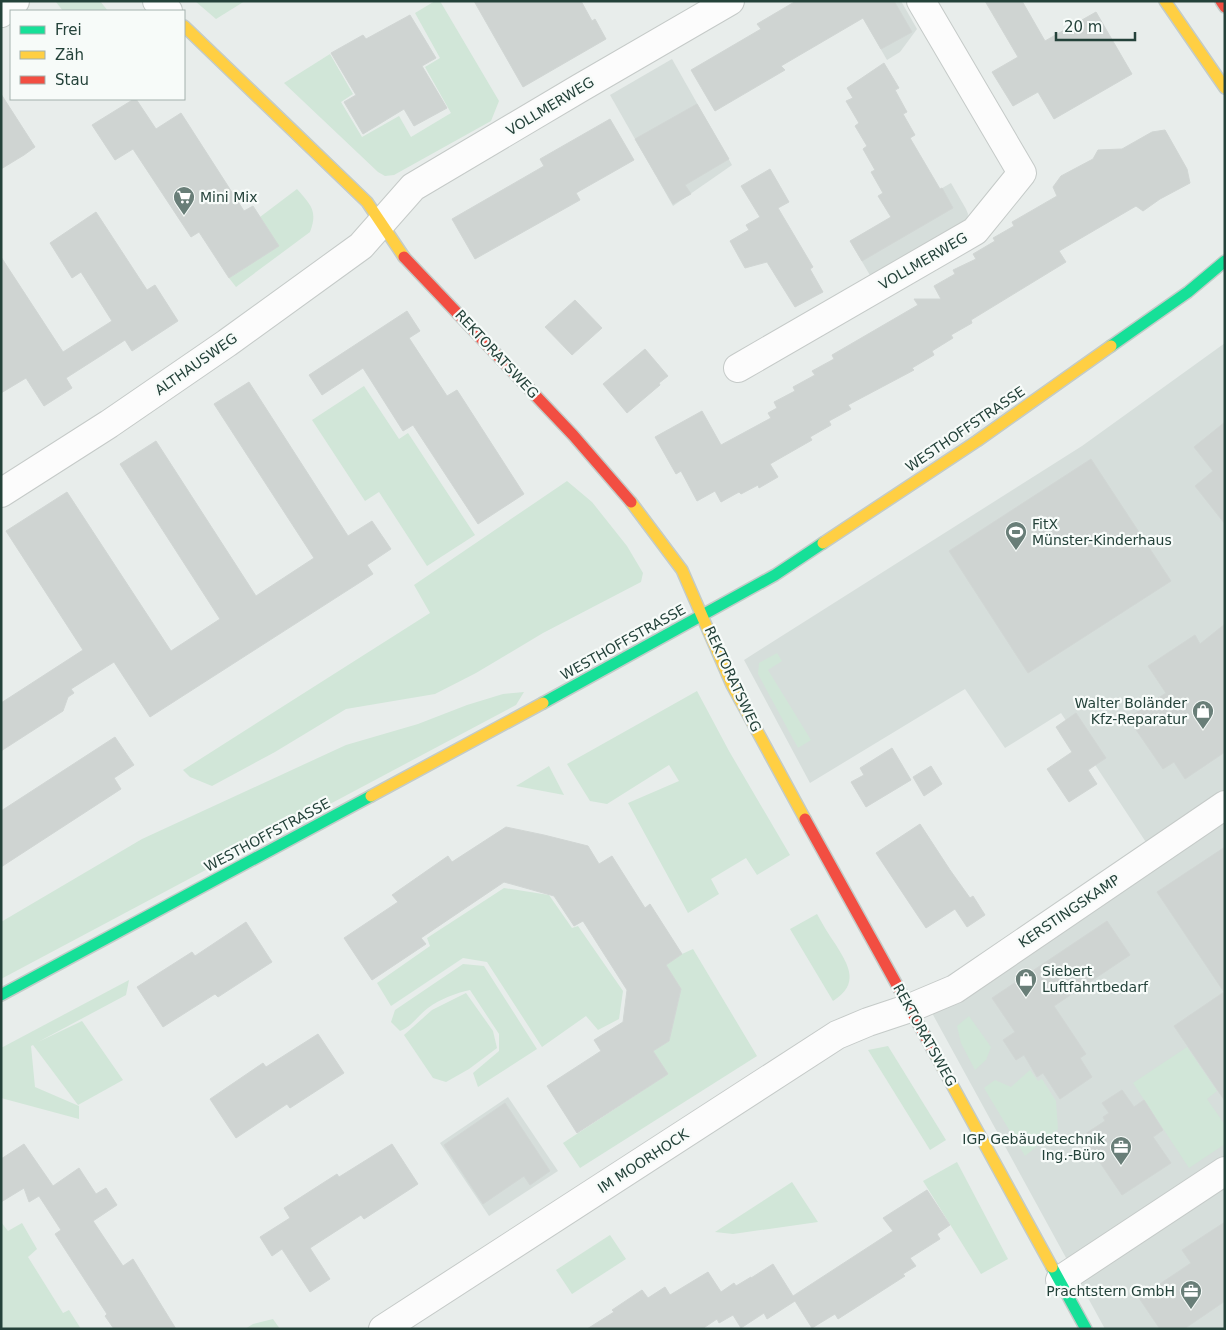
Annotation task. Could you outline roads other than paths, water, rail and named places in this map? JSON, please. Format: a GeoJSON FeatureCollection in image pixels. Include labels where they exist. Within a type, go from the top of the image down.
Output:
{"type":"FeatureCollection","features":[{"type":"Feature","properties":{"kind":"street"},"geometry":{"type":"LineString","coordinates":[[1,13],[15,1]]}},
{"type":"Feature","properties":{"kind":"street"},"geometry":{"type":"LineString","coordinates":[[157,1],[167,10]]}},
{"type":"Feature","properties":{"kind":"street","name":"VOLLMERWEG"},"geometry":{"type":"LineString","coordinates":[[380,223],[413,187],[730,1]]}},
{"type":"Feature","properties":{"kind":"street","name":"VOLLMERWEG"},"geometry":{"type":"LineString","coordinates":[[738,368],[976,231],[1022,173],[921,1]]}},
{"type":"Feature","properties":{"kind":"street"},"geometry":{"type":"LineString","coordinates":[[1165,1],[1225,88]]}},
{"type":"Feature","properties":{"kind":"street"},"geometry":{"type":"LineString","coordinates":[[1221,1],[1225,7]]}},
{"type":"Feature","properties":{"kind":"street","name":"REKTORATSWEG"},"geometry":{"type":"LineString","coordinates":[[185,27],[367,202],[402,254],[573,435],[636,508],[682,570],[732,685],[1086,1329]]}},
{"type":"Feature","properties":{"kind":"street","name":"ALTHAUSWEG"},"geometry":{"type":"LineString","coordinates":[[1,493],[109,424],[227,343],[361,246],[380,223]]}},
{"type":"Feature","properties":{"kind":"street","name":"WESTHOFFSTRASSE"},"geometry":{"type":"LineString","coordinates":[[1,995],[483,736],[775,575],[977,441],[1188,292],[1225,261]]}},
{"type":"Feature","properties":{"kind":"street"},"geometry":{"type":"LineString","coordinates":[[1188,292],[1206,289]]}},
{"type":"Feature","properties":{"kind":"street","name":"KERSTINGSKAMP"},"geometry":{"type":"LineString","coordinates":[[910,1008],[955,988],[1225,805]]}},
{"type":"Feature","properties":{"kind":"street","name":"IM MOORHOCK"},"geometry":{"type":"LineString","coordinates":[[383,1329],[837,1035],[910,1008]]}},
{"type":"Feature","properties":{"kind":"street"},"geometry":{"type":"LineString","coordinates":[[1060,1280],[1225,1171]]}},
{"type":"Feature","properties":{"kind":"place","name":"Mini Mix"},"geometry":{"type":"Point","coordinates":[184,216]}},
{"type":"Feature","properties":{"kind":"place","name":"FitX Münster-Kinderhaus"},"geometry":{"type":"Point","coordinates":[1016,551]}},
{"type":"Feature","properties":{"kind":"place","name":"Walter Boländer Kfz-Reparatur"},"geometry":{"type":"Point","coordinates":[1203,730]}},
{"type":"Feature","properties":{"kind":"place","name":"Siebert Luftfahrtbedarf"},"geometry":{"type":"Point","coordinates":[1026,998]}},
{"type":"Feature","properties":{"kind":"place","name":"IGP Gebäudetechnik Ing.-Büro"},"geometry":{"type":"Point","coordinates":[1121,1166]}},
{"type":"Feature","properties":{"kind":"place","name":"Prachtstern GmbH"},"geometry":{"type":"Point","coordinates":[1191,1310]}}]}
